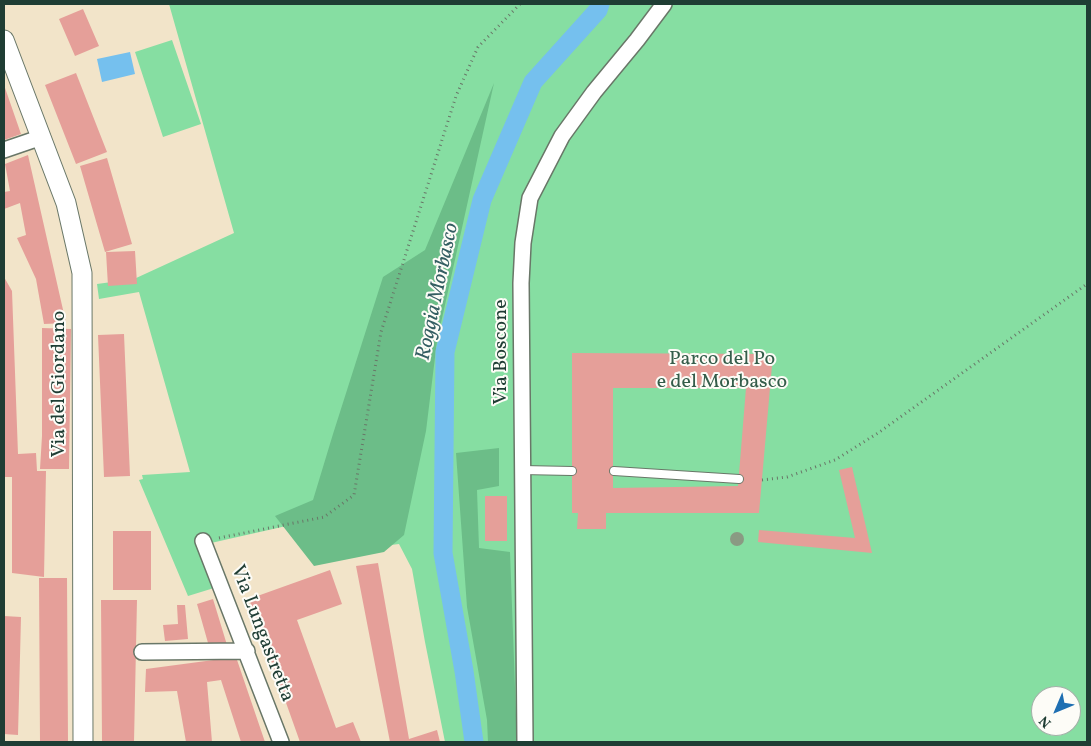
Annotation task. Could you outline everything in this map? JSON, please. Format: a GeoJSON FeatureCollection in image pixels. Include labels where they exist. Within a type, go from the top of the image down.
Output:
{"type":"FeatureCollection","features":[{"type":"Feature","properties":{"kind":"street","name":"Via Boscone"},"geometry":{"type":"LineString","coordinates":[[525,742],[521,283],[523,243],[530,198],[562,136],[594,92],[664,4]]}},
{"type":"Feature","properties":{"kind":"street","name":"Via del Giordano"},"geometry":{"type":"LineString","coordinates":[[4,40],[66,203],[82,273],[82,742]]}},
{"type":"Feature","properties":{"kind":"street"},"geometry":{"type":"LineString","coordinates":[[4,150],[42,138]]}},
{"type":"Feature","properties":{"kind":"street","name":"Via Lungastretta"},"geometry":{"type":"LineString","coordinates":[[203,541],[280,742]]}},
{"type":"Feature","properties":{"kind":"street"},"geometry":{"type":"LineString","coordinates":[[142,652],[246,651]]}},
{"type":"Feature","properties":{"kind":"lane"},"geometry":{"type":"LineString","coordinates":[[522,470],[572,471]]}},
{"type":"Feature","properties":{"kind":"lane"},"geometry":{"type":"LineString","coordinates":[[614,471],[739,479]]}},
{"type":"Feature","properties":{"kind":"path"},"geometry":{"type":"LineString","coordinates":[[203,541],[324,517],[354,495],[380,332],[456,96],[478,47],[520,4]]}},
{"type":"Feature","properties":{"kind":"path"},"geometry":{"type":"LineString","coordinates":[[762,480],[787,477],[835,460],[878,433],[1087,284]]}},
{"type":"Feature","properties":{"kind":"green space","name":"Parco del Po e del Morbasco"},"geometry":{"type":"Polygon","coordinates":[[[169,4],[1087,4],[1087,742],[445,742],[412,569],[399,544],[375,547],[366,508],[211,543],[227,584],[188,596],[139,480],[143,479],[142,475],[190,472],[139,292],[99,299],[97,284],[134,279],[234,233],[169,4]]]}},
{"type":"Feature","properties":{"kind":"green space"},"geometry":{"type":"Polygon","coordinates":[[[172,40],[201,124],[163,137],[135,52],[172,40]]]}},
{"type":"Feature","properties":{"kind":"green space"},"geometry":{"type":"Polygon","coordinates":[[[494,83],[437,341],[426,431],[404,535],[384,552],[314,566],[275,516],[313,500],[383,277],[425,250],[494,83]]]}},
{"type":"Feature","properties":{"kind":"green space"},"geometry":{"type":"Polygon","coordinates":[[[499,448],[499,486],[477,490],[479,548],[510,552],[517,742],[488,742],[487,720],[467,607],[456,453],[499,448]]]}},
{"type":"Feature","properties":{"kind":"water"},"geometry":{"type":"Polygon","coordinates":[[[130,52],[135,74],[102,82],[97,59],[130,52]]]}},
{"type":"Feature","properties":{"kind":"building"},"geometry":{"type":"Polygon","coordinates":[[[83,9],[99,46],[75,56],[59,19],[83,9]]]}},
{"type":"Feature","properties":{"kind":"building"},"geometry":{"type":"Polygon","coordinates":[[[76,73],[107,152],[76,164],[45,85],[76,73]]]}},
{"type":"Feature","properties":{"kind":"building"},"geometry":{"type":"Polygon","coordinates":[[[4,85],[21,134],[4,140],[4,85]]]}},
{"type":"Feature","properties":{"kind":"building"},"geometry":{"type":"Polygon","coordinates":[[[28,155],[66,323],[44,324],[36,279],[17,238],[26,235],[20,203],[4,209],[4,192],[10,191],[5,164],[28,155]]]}},
{"type":"Feature","properties":{"kind":"building"},"geometry":{"type":"Polygon","coordinates":[[[107,158],[132,244],[105,252],[80,166],[107,158]]]}},
{"type":"Feature","properties":{"kind":"building"},"geometry":{"type":"Polygon","coordinates":[[[135,251],[137,284],[108,286],[106,252],[135,251]]]}},
{"type":"Feature","properties":{"kind":"building"},"geometry":{"type":"Polygon","coordinates":[[[4,277],[12,291],[18,454],[36,453],[37,471],[46,471],[44,577],[12,573],[12,477],[4,477],[4,277]]]}},
{"type":"Feature","properties":{"kind":"building"},"geometry":{"type":"Polygon","coordinates":[[[42,328],[71,329],[69,469],[40,469],[42,436],[42,328]]]}},
{"type":"Feature","properties":{"kind":"building"},"geometry":{"type":"Polygon","coordinates":[[[124,334],[130,476],[104,477],[98,335],[124,334]]]}},
{"type":"Feature","properties":{"kind":"building"},"geometry":{"type":"Polygon","coordinates":[[[572,353],[773,354],[759,513],[606,513],[606,529],[577,529],[578,513],[572,513],[572,353]],[[613,388],[613,488],[738,486],[746,388],[613,388]]]}},
{"type":"Feature","properties":{"kind":"building"},"geometry":{"type":"Polygon","coordinates":[[[852,467],[872,553],[758,542],[759,530],[855,538],[839,470],[852,467]]]}},
{"type":"Feature","properties":{"kind":"building"},"geometry":{"type":"Polygon","coordinates":[[[485,496],[507,496],[507,541],[485,541],[485,496]]]}},
{"type":"Feature","properties":{"kind":"building"},"geometry":{"type":"Polygon","coordinates":[[[113,531],[151,531],[151,590],[113,590],[113,531]]]}},
{"type":"Feature","properties":{"kind":"building"},"geometry":{"type":"Polygon","coordinates":[[[378,563],[409,739],[437,730],[440,742],[390,742],[356,566],[378,563]]]}},
{"type":"Feature","properties":{"kind":"building"},"geometry":{"type":"Polygon","coordinates":[[[330,570],[342,604],[297,620],[336,728],[353,722],[361,742],[300,742],[249,599],[330,570]]]}},
{"type":"Feature","properties":{"kind":"building"},"geometry":{"type":"Polygon","coordinates":[[[39,578],[67,578],[68,742],[40,742],[39,578]]]}},
{"type":"Feature","properties":{"kind":"building"},"geometry":{"type":"Polygon","coordinates":[[[213,599],[227,645],[210,650],[197,604],[213,599]]]}},
{"type":"Feature","properties":{"kind":"building"},"geometry":{"type":"Polygon","coordinates":[[[101,600],[137,600],[134,742],[102,742],[101,600]]]}},
{"type":"Feature","properties":{"kind":"building"},"geometry":{"type":"Polygon","coordinates":[[[177,605],[185,605],[188,639],[165,641],[163,625],[178,624],[177,605]]]}},
{"type":"Feature","properties":{"kind":"building"},"geometry":{"type":"Polygon","coordinates":[[[4,616],[21,617],[18,735],[4,734],[4,616]]]}},
{"type":"Feature","properties":{"kind":"building"},"geometry":{"type":"Polygon","coordinates":[[[236,657],[265,742],[241,742],[221,680],[207,682],[212,742],[186,742],[177,691],[145,692],[146,669],[236,657]]]}},
{"type":"Feature","properties":{"kind":"waterway","name":"Roggia Morbasco"},"geometry":{"type":"LineString","coordinates":[[474,742],[464,671],[443,553],[445,352],[482,200],[533,82],[598,10],[600,4]]}}]}
